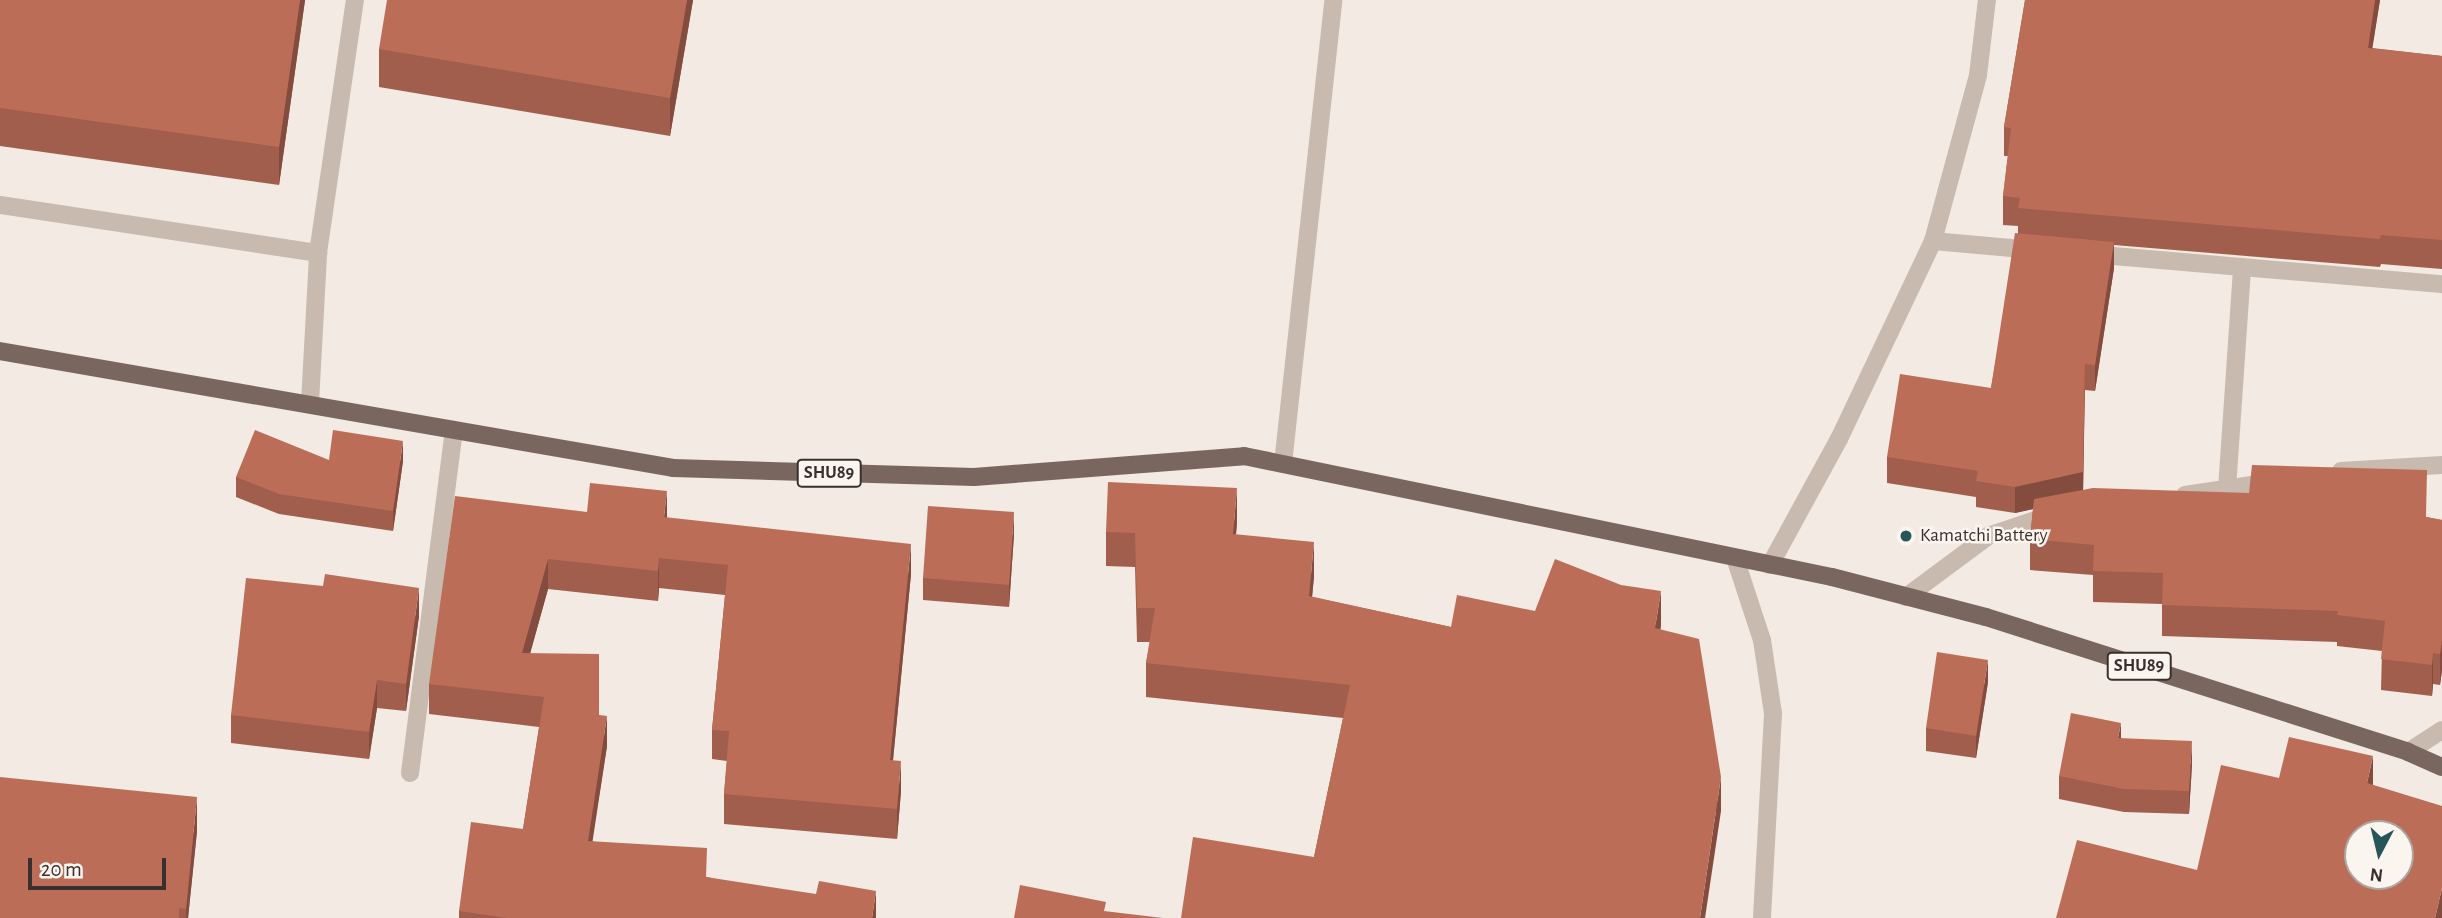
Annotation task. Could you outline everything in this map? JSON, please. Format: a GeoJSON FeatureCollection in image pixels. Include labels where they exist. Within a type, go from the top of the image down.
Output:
{"type":"FeatureCollection","features":[{"type":"Feature","properties":{"kind":"main road","name":"SHU89"},"geometry":{"type":"LineString","coordinates":[[0,351],[673,468],[974,477],[1244,456],[1832,577],[1986,617],[2408,752],[2442,767]]}},
{"type":"Feature","properties":{"kind":"street"},"geometry":{"type":"LineString","coordinates":[[310,403],[318,253],[355,0]]}},
{"type":"Feature","properties":{"kind":"street"},"geometry":{"type":"LineString","coordinates":[[1283,464],[1333,0]]}},
{"type":"Feature","properties":{"kind":"street"},"geometry":{"type":"LineString","coordinates":[[1770,565],[1839,439],[1933,241],[1978,75],[1987,0]]}},
{"type":"Feature","properties":{"kind":"street"},"geometry":{"type":"LineString","coordinates":[[0,205],[318,253]]}},
{"type":"Feature","properties":{"kind":"street"},"geometry":{"type":"LineString","coordinates":[[1933,241],[2442,284]]}},
{"type":"Feature","properties":{"kind":"street"},"geometry":{"type":"LineString","coordinates":[[2227,489],[2242,268]]}},
{"type":"Feature","properties":{"kind":"street"},"geometry":{"type":"LineString","coordinates":[[410,773],[454,430]]}},
{"type":"Feature","properties":{"kind":"street"},"geometry":{"type":"LineString","coordinates":[[2316,475],[2367,467],[2442,465]]}},
{"type":"Feature","properties":{"kind":"street"},"geometry":{"type":"LineString","coordinates":[[2165,498],[2291,479]]}},
{"type":"Feature","properties":{"kind":"street"},"geometry":{"type":"LineString","coordinates":[[1906,597],[1988,536],[2037,516],[2076,510]]}},
{"type":"Feature","properties":{"kind":"street"},"geometry":{"type":"LineString","coordinates":[[1735,558],[1762,640],[1773,714],[1762,918]]}},
{"type":"Feature","properties":{"kind":"street"},"geometry":{"type":"LineString","coordinates":[[2408,752],[2442,730]]}},
{"type":"Feature","properties":{"kind":"building"},"geometry":{"type":"Polygon","coordinates":[[[0,0],[300,0],[279,147],[0,108],[0,0]]]}},
{"type":"Feature","properties":{"kind":"building"},"geometry":{"type":"Polygon","coordinates":[[[387,0],[687,0],[670,98],[379,49],[387,0]]]}},
{"type":"Feature","properties":{"kind":"building"},"geometry":{"type":"Polygon","coordinates":[[[2025,0],[2375,0],[2368,48],[2442,56],[2442,240],[2381,235],[2380,239],[2018,208],[2020,198],[2003,196],[2011,128],[2004,127],[2025,0]]]}},
{"type":"Feature","properties":{"kind":"building"},"geometry":{"type":"Polygon","coordinates":[[[2015,233],[2114,242],[2095,365],[2085,364],[2083,472],[2015,487],[1976,481],[1978,471],[1887,457],[1900,374],[1991,388],[2015,233]]]}},
{"type":"Feature","properties":{"kind":"building"},"geometry":{"type":"Polygon","coordinates":[[[255,430],[329,460],[333,430],[403,441],[393,511],[279,494],[236,477],[255,430]]]}},
{"type":"Feature","properties":{"kind":"building"},"geometry":{"type":"Polygon","coordinates":[[[2252,465],[2427,470],[2426,517],[2442,520],[2442,640],[2440,654],[2433,653],[2432,665],[2381,659],[2385,621],[2337,615],[2338,611],[2162,605],[2163,573],[2093,571],[2094,545],[2030,539],[2034,499],[2093,488],[2249,493],[2252,465]]]}},
{"type":"Feature","properties":{"kind":"building"},"geometry":{"type":"Polygon","coordinates":[[[1108,482],[1237,488],[1233,534],[1314,542],[1309,596],[1451,627],[1457,595],[1535,611],[1555,559],[1621,585],[1661,591],[1655,628],[1699,639],[1721,777],[1700,918],[1181,918],[1193,837],[1314,857],[1350,685],[1146,663],[1155,608],[1137,608],[1135,533],[1106,532],[1108,482]]]}},
{"type":"Feature","properties":{"kind":"building"},"geometry":{"type":"Polygon","coordinates":[[[590,483],[667,491],[664,517],[911,544],[890,760],[901,761],[897,809],[724,794],[729,731],[712,730],[728,565],[659,558],[658,571],[548,559],[522,653],[599,654],[599,715],[607,716],[588,841],[707,848],[706,877],[816,894],[819,881],[876,891],[872,918],[507,918],[459,911],[471,822],[523,829],[544,697],[429,684],[455,496],[587,512],[590,483]]]}},
{"type":"Feature","properties":{"kind":"building"},"geometry":{"type":"Polygon","coordinates":[[[928,506],[1014,512],[1009,585],[923,578],[928,506]]]}},
{"type":"Feature","properties":{"kind":"building"},"geometry":{"type":"Polygon","coordinates":[[[325,574],[419,588],[406,684],[377,680],[369,732],[231,715],[246,578],[323,586],[325,574]]]}},
{"type":"Feature","properties":{"kind":"building"},"geometry":{"type":"Polygon","coordinates":[[[1937,652],[1988,660],[1976,736],[1926,728],[1937,652]]]}},
{"type":"Feature","properties":{"kind":"building"},"geometry":{"type":"Polygon","coordinates":[[[2071,713],[2121,723],[2118,738],[2192,741],[2189,791],[2124,789],[2059,776],[2071,713]]]}},
{"type":"Feature","properties":{"kind":"building"},"geometry":{"type":"Polygon","coordinates":[[[2289,737],[2373,756],[2367,783],[2442,806],[2442,888],[2435,918],[2056,918],[2077,840],[2197,870],[2221,765],[2279,778],[2289,737]]]}},
{"type":"Feature","properties":{"kind":"building"},"geometry":{"type":"Polygon","coordinates":[[[0,777],[197,797],[186,909],[179,908],[179,918],[0,918],[0,777]]]}},
{"type":"Feature","properties":{"kind":"building"},"geometry":{"type":"Polygon","coordinates":[[[1020,885],[1106,902],[1104,911],[1163,918],[1014,918],[1020,885]]]}},
{"type":"Feature","properties":{"kind":"place","name":"Kamatchi Battery"},"geometry":{"type":"Point","coordinates":[1906,536]}}]}
